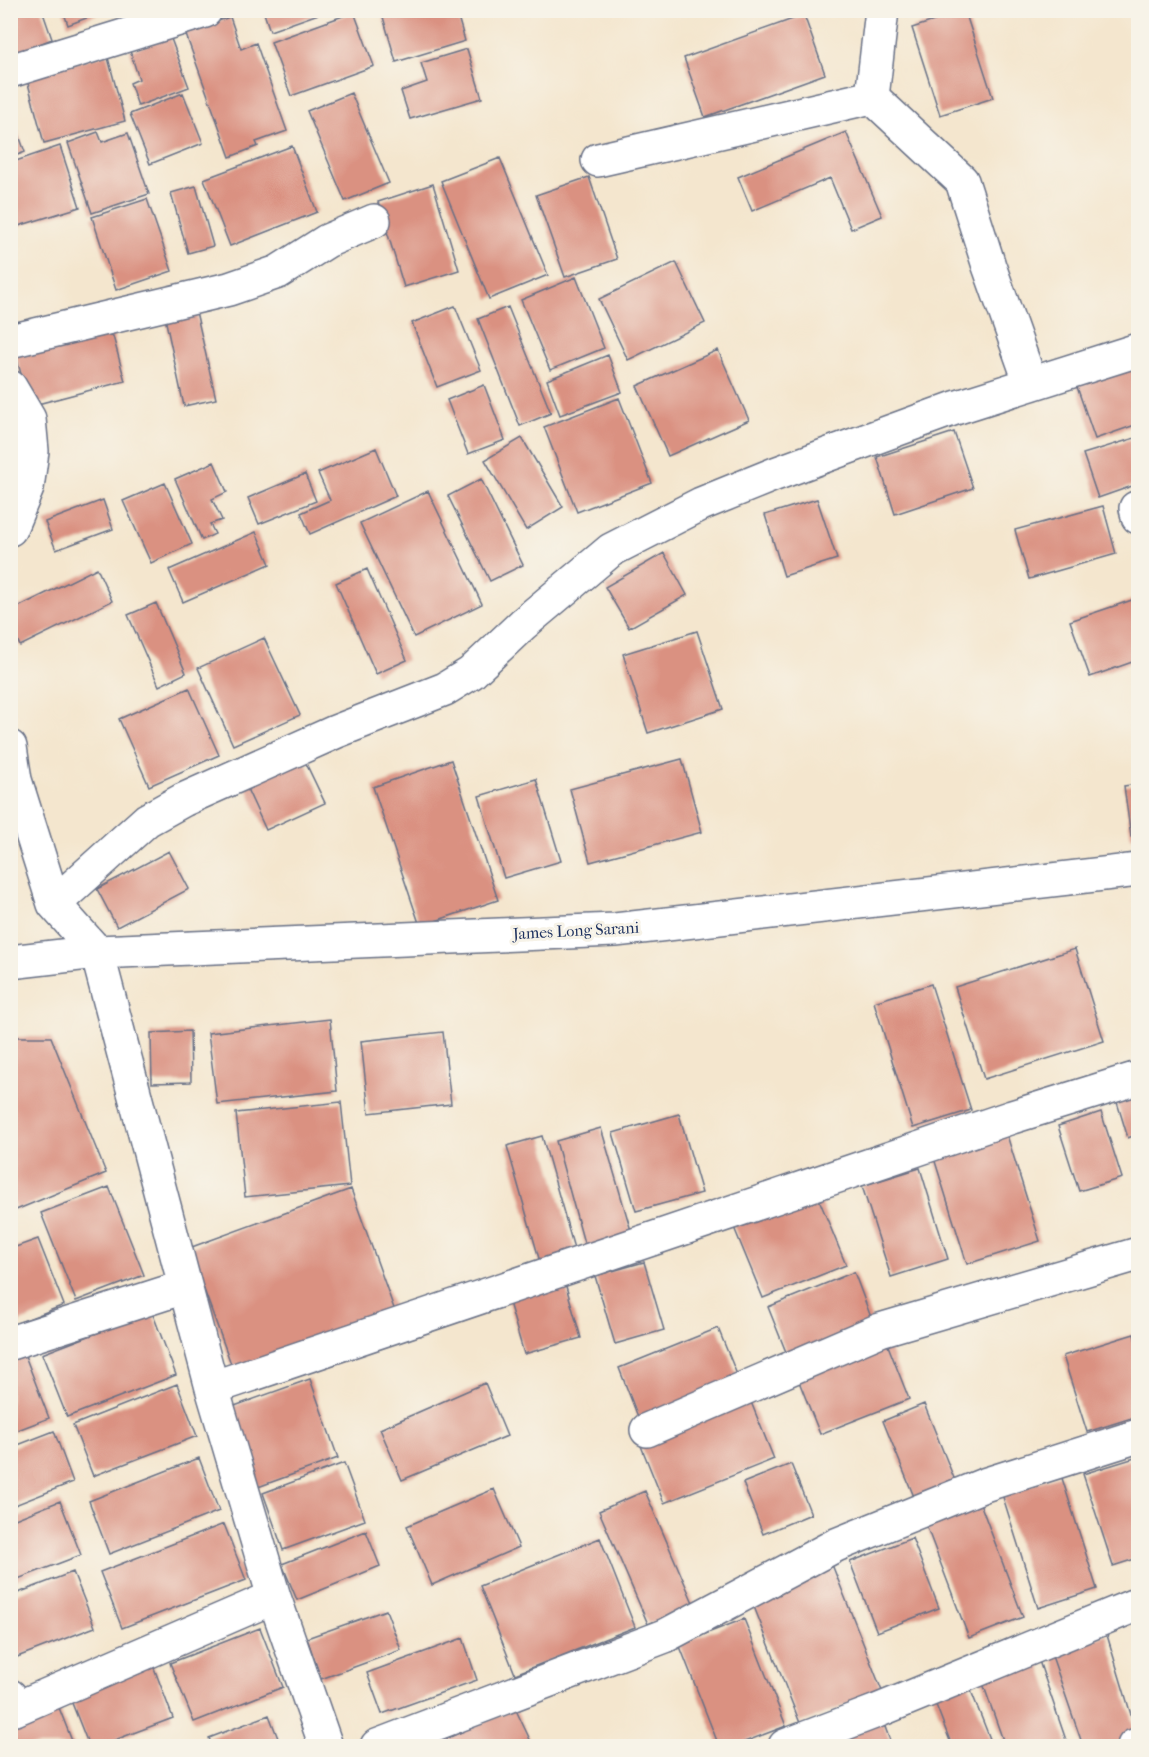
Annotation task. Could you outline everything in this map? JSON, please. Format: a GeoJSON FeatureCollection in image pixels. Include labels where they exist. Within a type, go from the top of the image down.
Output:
{"type":"FeatureCollection","features":[{"type":"Feature","properties":{"kind":"street"},"geometry":{"type":"LineString","coordinates":[[872,97],[882,10]]}},
{"type":"Feature","properties":{"kind":"street"},"geometry":{"type":"LineString","coordinates":[[10,71],[206,11]]}},
{"type":"Feature","properties":{"kind":"street"},"geometry":{"type":"LineString","coordinates":[[598,159],[872,97]]}},
{"type":"Feature","properties":{"kind":"street"},"geometry":{"type":"LineString","coordinates":[[872,97],[962,181],[1031,384]]}},
{"type":"Feature","properties":{"kind":"street"},"geometry":{"type":"LineString","coordinates":[[10,341],[229,289],[278,272],[327,241],[374,221]]}},
{"type":"Feature","properties":{"kind":"street"},"geometry":{"type":"LineString","coordinates":[[54,904],[147,820],[183,800],[335,732],[445,689],[471,673],[523,624],[611,550],[701,504],[955,408],[1138,350]]}},
{"type":"Feature","properties":{"kind":"street"},"geometry":{"type":"LineString","coordinates":[[10,387],[29,419],[32,451],[27,488],[10,528]]}},
{"type":"Feature","properties":{"kind":"street"},"geometry":{"type":"LineString","coordinates":[[10,747],[15,780],[54,904],[96,951],[212,1388],[274,1596],[326,1746]]}},
{"type":"Feature","properties":{"kind":"street"},"geometry":{"type":"LineString","coordinates":[[10,821],[42,866]]}},
{"type":"Feature","properties":{"kind":"street","name":"James Long Sarani"},"geometry":{"type":"LineString","coordinates":[[10,962],[96,951],[615,930],[1138,870]]}},
{"type":"Feature","properties":{"kind":"street"},"geometry":{"type":"LineString","coordinates":[[212,1388],[1012,1117],[1138,1078]]}},
{"type":"Feature","properties":{"kind":"street"},"geometry":{"type":"LineString","coordinates":[[646,1430],[880,1330],[1138,1254]]}},
{"type":"Feature","properties":{"kind":"street"},"geometry":{"type":"LineString","coordinates":[[10,1343],[184,1287]]}},
{"type":"Feature","properties":{"kind":"street"},"geometry":{"type":"LineString","coordinates":[[377,1746],[665,1636],[846,1540],[984,1485],[1138,1436]]}},
{"type":"Feature","properties":{"kind":"street"},"geometry":{"type":"LineString","coordinates":[[10,1696],[15,1708],[274,1596]]}},
{"type":"Feature","properties":{"kind":"street"},"geometry":{"type":"LineString","coordinates":[[785,1746],[1138,1605]]}},
{"type":"Feature","properties":{"kind":"street"},"geometry":{"type":"LineString","coordinates":[[1134,1746],[1138,1745]]}},
{"type":"Feature","properties":{"kind":"building"},"geometry":{"type":"Polygon","coordinates":[[[10,10],[42,10],[52,39],[17,53],[10,36],[10,10]]]}},
{"type":"Feature","properties":{"kind":"building"},"geometry":{"type":"Polygon","coordinates":[[[63,10],[105,10],[105,11],[68,25],[63,10]]]}},
{"type":"Feature","properties":{"kind":"building"},"geometry":{"type":"Polygon","coordinates":[[[263,10],[327,10],[327,11],[270,31],[263,10]]]}},
{"type":"Feature","properties":{"kind":"building"},"geometry":{"type":"Polygon","coordinates":[[[381,10],[456,10],[465,41],[396,62],[381,10]]]}},
{"type":"Feature","properties":{"kind":"building"},"geometry":{"type":"Polygon","coordinates":[[[965,11],[993,98],[940,115],[912,28],[965,11]]]}},
{"type":"Feature","properties":{"kind":"building"},"geometry":{"type":"Polygon","coordinates":[[[354,12],[374,66],[291,96],[271,42],[354,12]]]}},
{"type":"Feature","properties":{"kind":"building"},"geometry":{"type":"Polygon","coordinates":[[[804,15],[825,74],[705,117],[684,58],[804,15]]]}},
{"type":"Feature","properties":{"kind":"building"},"geometry":{"type":"Polygon","coordinates":[[[230,17],[241,49],[256,43],[287,131],[256,142],[258,146],[230,157],[185,32],[230,17]]]}},
{"type":"Feature","properties":{"kind":"building"},"geometry":{"type":"Polygon","coordinates":[[[170,36],[189,87],[138,106],[130,83],[139,79],[130,51],[170,36]]]}},
{"type":"Feature","properties":{"kind":"building"},"geometry":{"type":"Polygon","coordinates":[[[467,49],[482,98],[410,119],[401,91],[427,82],[421,63],[467,49]]]}},
{"type":"Feature","properties":{"kind":"building"},"geometry":{"type":"Polygon","coordinates":[[[107,54],[125,121],[44,143],[26,76],[107,54]]]}},
{"type":"Feature","properties":{"kind":"building"},"geometry":{"type":"Polygon","coordinates":[[[183,93],[203,143],[150,164],[130,114],[183,93]]]}},
{"type":"Feature","properties":{"kind":"building"},"geometry":{"type":"Polygon","coordinates":[[[351,93],[389,183],[345,201],[307,111],[351,93]]]}},
{"type":"Feature","properties":{"kind":"building"},"geometry":{"type":"Polygon","coordinates":[[[10,114],[25,152],[10,158],[10,114]]]}},
{"type":"Feature","properties":{"kind":"building"},"geometry":{"type":"Polygon","coordinates":[[[98,132],[102,142],[128,133],[149,194],[92,213],[68,143],[98,132]]]}},
{"type":"Feature","properties":{"kind":"building"},"geometry":{"type":"Polygon","coordinates":[[[846,132],[882,216],[851,229],[830,178],[752,211],[738,177],[846,132]]]}},
{"type":"Feature","properties":{"kind":"building"},"geometry":{"type":"Polygon","coordinates":[[[60,146],[80,207],[15,227],[10,216],[10,163],[60,146]]]}},
{"type":"Feature","properties":{"kind":"building"},"geometry":{"type":"Polygon","coordinates":[[[292,146],[317,212],[230,246],[204,179],[292,146]]]}},
{"type":"Feature","properties":{"kind":"building"},"geometry":{"type":"Polygon","coordinates":[[[500,158],[548,275],[489,299],[441,181],[500,158]]]}},
{"type":"Feature","properties":{"kind":"building"},"geometry":{"type":"Polygon","coordinates":[[[589,177],[617,259],[565,277],[536,195],[589,177]]]}},
{"type":"Feature","properties":{"kind":"building"},"geometry":{"type":"Polygon","coordinates":[[[433,184],[459,270],[404,287],[378,202],[433,184]]]}},
{"type":"Feature","properties":{"kind":"building"},"geometry":{"type":"Polygon","coordinates":[[[196,186],[213,246],[188,253],[171,193],[196,186]]]}},
{"type":"Feature","properties":{"kind":"building"},"geometry":{"type":"Polygon","coordinates":[[[147,199],[172,271],[116,290],[92,217],[147,199]]]}},
{"type":"Feature","properties":{"kind":"building"},"geometry":{"type":"Polygon","coordinates":[[[676,262],[705,323],[628,360],[599,299],[676,262]]]}},
{"type":"Feature","properties":{"kind":"building"},"geometry":{"type":"Polygon","coordinates":[[[576,277],[604,348],[550,370],[521,300],[576,277]]]}},
{"type":"Feature","properties":{"kind":"building"},"geometry":{"type":"Polygon","coordinates":[[[455,306],[481,370],[437,387],[412,323],[455,306]]]}},
{"type":"Feature","properties":{"kind":"building"},"geometry":{"type":"Polygon","coordinates":[[[195,307],[216,399],[184,406],[164,313],[195,307]]]}},
{"type":"Feature","properties":{"kind":"building"},"geometry":{"type":"Polygon","coordinates":[[[508,307],[551,413],[520,426],[478,319],[508,307]]]}},
{"type":"Feature","properties":{"kind":"building"},"geometry":{"type":"Polygon","coordinates":[[[90,330],[113,336],[125,381],[30,406],[14,349],[90,330]]]}},
{"type":"Feature","properties":{"kind":"building"},"geometry":{"type":"Polygon","coordinates":[[[718,350],[749,420],[668,456],[637,386],[718,350]]]}},
{"type":"Feature","properties":{"kind":"building"},"geometry":{"type":"Polygon","coordinates":[[[608,355],[622,392],[560,415],[547,380],[608,355]]]}},
{"type":"Feature","properties":{"kind":"building"},"geometry":{"type":"Polygon","coordinates":[[[1138,362],[1138,424],[1095,439],[1076,384],[1138,362]]]}},
{"type":"Feature","properties":{"kind":"building"},"geometry":{"type":"Polygon","coordinates":[[[484,385],[505,440],[468,454],[447,400],[484,385]]]}},
{"type":"Feature","properties":{"kind":"building"},"geometry":{"type":"Polygon","coordinates":[[[619,398],[652,483],[577,512],[544,427],[619,398]]]}},
{"type":"Feature","properties":{"kind":"building"},"geometry":{"type":"Polygon","coordinates":[[[954,432],[973,488],[895,514],[877,457],[954,432]]]}},
{"type":"Feature","properties":{"kind":"building"},"geometry":{"type":"Polygon","coordinates":[[[1138,437],[1138,484],[1098,498],[1083,454],[1138,437]]]}},
{"type":"Feature","properties":{"kind":"building"},"geometry":{"type":"Polygon","coordinates":[[[522,438],[563,507],[526,530],[485,460],[522,438]]]}},
{"type":"Feature","properties":{"kind":"building"},"geometry":{"type":"Polygon","coordinates":[[[376,448],[396,496],[310,534],[301,513],[330,500],[318,473],[376,448]]]}},
{"type":"Feature","properties":{"kind":"building"},"geometry":{"type":"Polygon","coordinates":[[[214,462],[227,492],[212,499],[222,520],[210,524],[215,534],[202,540],[175,479],[214,462]]]}},
{"type":"Feature","properties":{"kind":"building"},"geometry":{"type":"Polygon","coordinates":[[[305,474],[316,501],[259,524],[248,498],[305,474]]]}},
{"type":"Feature","properties":{"kind":"building"},"geometry":{"type":"Polygon","coordinates":[[[481,479],[523,565],[490,581],[448,496],[481,479]]]}},
{"type":"Feature","properties":{"kind":"building"},"geometry":{"type":"Polygon","coordinates":[[[165,483],[192,544],[151,563],[123,501],[165,483]]]}},
{"type":"Feature","properties":{"kind":"building"},"geometry":{"type":"Polygon","coordinates":[[[428,491],[482,604],[414,637],[360,523],[428,491]]]}},
{"type":"Feature","properties":{"kind":"building"},"geometry":{"type":"Polygon","coordinates":[[[817,499],[837,559],[784,576],[765,515],[817,499]]]}},
{"type":"Feature","properties":{"kind":"building"},"geometry":{"type":"Polygon","coordinates":[[[103,500],[113,529],[56,550],[45,522],[103,500]]]}},
{"type":"Feature","properties":{"kind":"building"},"geometry":{"type":"Polygon","coordinates":[[[1103,506],[1116,554],[1029,579],[1015,530],[1103,506]]]}},
{"type":"Feature","properties":{"kind":"building"},"geometry":{"type":"Polygon","coordinates":[[[256,532],[270,564],[183,602],[169,570],[256,532]]]}},
{"type":"Feature","properties":{"kind":"building"},"geometry":{"type":"Polygon","coordinates":[[[664,553],[687,595],[629,628],[605,587],[664,553]]]}},
{"type":"Feature","properties":{"kind":"building"},"geometry":{"type":"Polygon","coordinates":[[[97,568],[112,601],[20,646],[10,623],[10,611],[97,568]]]}},
{"type":"Feature","properties":{"kind":"building"},"geometry":{"type":"Polygon","coordinates":[[[367,569],[407,660],[376,674],[336,583],[367,569]]]}},
{"type":"Feature","properties":{"kind":"building"},"geometry":{"type":"Polygon","coordinates":[[[1135,599],[1138,610],[1138,660],[1090,677],[1070,621],[1135,599]]]}},
{"type":"Feature","properties":{"kind":"building"},"geometry":{"type":"Polygon","coordinates":[[[156,603],[186,673],[159,686],[128,615],[156,603]]]}},
{"type":"Feature","properties":{"kind":"building"},"geometry":{"type":"Polygon","coordinates":[[[697,631],[723,709],[648,733],[623,654],[697,631]]]}},
{"type":"Feature","properties":{"kind":"building"},"geometry":{"type":"Polygon","coordinates":[[[264,638],[300,715],[233,745],[198,668],[264,638]]]}},
{"type":"Feature","properties":{"kind":"building"},"geometry":{"type":"Polygon","coordinates":[[[189,688],[219,755],[149,786],[119,719],[189,688]]]}},
{"type":"Feature","properties":{"kind":"building"},"geometry":{"type":"Polygon","coordinates":[[[301,753],[325,803],[266,830],[243,780],[301,753]]]}},
{"type":"Feature","properties":{"kind":"building"},"geometry":{"type":"Polygon","coordinates":[[[682,759],[702,832],[590,862],[570,789],[682,759]]]}},
{"type":"Feature","properties":{"kind":"building"},"geometry":{"type":"Polygon","coordinates":[[[451,760],[498,900],[420,926],[373,787],[451,760]]]}},
{"type":"Feature","properties":{"kind":"building"},"geometry":{"type":"Polygon","coordinates":[[[536,779],[561,861],[504,878],[479,796],[536,779]]]}},
{"type":"Feature","properties":{"kind":"building"},"geometry":{"type":"Polygon","coordinates":[[[1138,784],[1138,836],[1131,837],[1124,786],[1138,784]]]}},
{"type":"Feature","properties":{"kind":"building"},"geometry":{"type":"Polygon","coordinates":[[[169,851],[189,889],[117,927],[97,889],[169,851]]]}},
{"type":"Feature","properties":{"kind":"building"},"geometry":{"type":"Polygon","coordinates":[[[1075,949],[1104,1041],[984,1079],[955,987],[1075,949]]]}},
{"type":"Feature","properties":{"kind":"building"},"geometry":{"type":"Polygon","coordinates":[[[931,984],[971,1110],[913,1128],[874,1002],[931,984]]]}},
{"type":"Feature","properties":{"kind":"building"},"geometry":{"type":"Polygon","coordinates":[[[330,1019],[337,1091],[217,1104],[208,1033],[330,1019]]]}},
{"type":"Feature","properties":{"kind":"building"},"geometry":{"type":"Polygon","coordinates":[[[190,1031],[191,1082],[152,1083],[151,1033],[190,1031]]]}},
{"type":"Feature","properties":{"kind":"building"},"geometry":{"type":"Polygon","coordinates":[[[443,1032],[451,1104],[369,1113],[361,1041],[443,1032]]]}},
{"type":"Feature","properties":{"kind":"building"},"geometry":{"type":"Polygon","coordinates":[[[10,1037],[51,1037],[106,1173],[16,1210],[10,1195],[10,1037]]]}},
{"type":"Feature","properties":{"kind":"building"},"geometry":{"type":"Polygon","coordinates":[[[1138,1091],[1138,1134],[1128,1138],[1116,1099],[1138,1091]]]}},
{"type":"Feature","properties":{"kind":"building"},"geometry":{"type":"Polygon","coordinates":[[[341,1102],[350,1186],[245,1197],[236,1113],[341,1102]]]}},
{"type":"Feature","properties":{"kind":"building"},"geometry":{"type":"Polygon","coordinates":[[[1101,1112],[1122,1178],[1079,1191],[1058,1126],[1101,1112]]]}},
{"type":"Feature","properties":{"kind":"building"},"geometry":{"type":"Polygon","coordinates":[[[679,1114],[702,1193],[636,1211],[613,1133],[679,1114]]]}},
{"type":"Feature","properties":{"kind":"building"},"geometry":{"type":"Polygon","coordinates":[[[601,1128],[634,1241],[587,1254],[556,1141],[601,1128]]]}},
{"type":"Feature","properties":{"kind":"building"},"geometry":{"type":"Polygon","coordinates":[[[1006,1132],[1040,1241],[967,1264],[933,1155],[1006,1132]]]}},
{"type":"Feature","properties":{"kind":"building"},"geometry":{"type":"Polygon","coordinates":[[[542,1136],[577,1259],[542,1269],[507,1146],[542,1136]]]}},
{"type":"Feature","properties":{"kind":"building"},"geometry":{"type":"Polygon","coordinates":[[[920,1168],[948,1259],[891,1277],[862,1186],[920,1168]]]}},
{"type":"Feature","properties":{"kind":"building"},"geometry":{"type":"Polygon","coordinates":[[[109,1187],[144,1275],[76,1301],[41,1213],[109,1187]]]}},
{"type":"Feature","properties":{"kind":"building"},"geometry":{"type":"Polygon","coordinates":[[[351,1189],[396,1314],[234,1372],[189,1248],[351,1189]]]}},
{"type":"Feature","properties":{"kind":"building"},"geometry":{"type":"Polygon","coordinates":[[[816,1192],[846,1265],[763,1298],[733,1225],[816,1192]]]}},
{"type":"Feature","properties":{"kind":"building"},"geometry":{"type":"Polygon","coordinates":[[[38,1239],[64,1305],[10,1326],[10,1249],[38,1239]]]}},
{"type":"Feature","properties":{"kind":"building"},"geometry":{"type":"Polygon","coordinates":[[[644,1262],[664,1330],[615,1344],[595,1276],[644,1262]]]}},
{"type":"Feature","properties":{"kind":"building"},"geometry":{"type":"Polygon","coordinates":[[[854,1272],[875,1328],[790,1362],[768,1307],[854,1272]]]}},
{"type":"Feature","properties":{"kind":"building"},"geometry":{"type":"Polygon","coordinates":[[[563,1276],[581,1338],[524,1354],[506,1292],[563,1276]]]}},
{"type":"Feature","properties":{"kind":"building"},"geometry":{"type":"Polygon","coordinates":[[[152,1312],[176,1375],[67,1417],[42,1354],[152,1312]]]}},
{"type":"Feature","properties":{"kind":"building"},"geometry":{"type":"Polygon","coordinates":[[[718,1328],[742,1387],[642,1427],[619,1368],[718,1328]]]}},
{"type":"Feature","properties":{"kind":"building"},"geometry":{"type":"Polygon","coordinates":[[[1134,1334],[1138,1350],[1138,1416],[1087,1432],[1063,1356],[1134,1334]]]}},
{"type":"Feature","properties":{"kind":"building"},"geometry":{"type":"Polygon","coordinates":[[[887,1343],[909,1399],[820,1434],[798,1379],[887,1343]]]}},
{"type":"Feature","properties":{"kind":"building"},"geometry":{"type":"Polygon","coordinates":[[[24,1353],[49,1418],[10,1433],[10,1359],[24,1353]]]}},
{"type":"Feature","properties":{"kind":"building"},"geometry":{"type":"Polygon","coordinates":[[[310,1379],[338,1458],[258,1487],[229,1408],[310,1379]]]}},
{"type":"Feature","properties":{"kind":"building"},"geometry":{"type":"Polygon","coordinates":[[[485,1383],[507,1436],[402,1480],[380,1429],[485,1383]]]}},
{"type":"Feature","properties":{"kind":"building"},"geometry":{"type":"Polygon","coordinates":[[[177,1384],[197,1436],[93,1476],[73,1425],[177,1384]]]}},
{"type":"Feature","properties":{"kind":"building"},"geometry":{"type":"Polygon","coordinates":[[[749,1397],[774,1459],[664,1503],[639,1441],[749,1397]]]}},
{"type":"Feature","properties":{"kind":"building"},"geometry":{"type":"Polygon","coordinates":[[[924,1404],[958,1488],[917,1504],[883,1421],[924,1404]]]}},
{"type":"Feature","properties":{"kind":"building"},"geometry":{"type":"Polygon","coordinates":[[[54,1431],[73,1482],[10,1507],[10,1448],[54,1431]]]}},
{"type":"Feature","properties":{"kind":"building"},"geometry":{"type":"Polygon","coordinates":[[[1138,1457],[1138,1558],[1113,1566],[1083,1474],[1138,1457]]]}},
{"type":"Feature","properties":{"kind":"building"},"geometry":{"type":"Polygon","coordinates":[[[199,1458],[219,1511],[109,1554],[89,1501],[199,1458]]]}},
{"type":"Feature","properties":{"kind":"building"},"geometry":{"type":"Polygon","coordinates":[[[344,1463],[365,1520],[283,1550],[263,1493],[344,1463]]]}},
{"type":"Feature","properties":{"kind":"building"},"geometry":{"type":"Polygon","coordinates":[[[791,1464],[811,1514],[763,1534],[743,1483],[791,1464]]]}},
{"type":"Feature","properties":{"kind":"building"},"geometry":{"type":"Polygon","coordinates":[[[1061,1475],[1097,1589],[1038,1608],[1002,1494],[1061,1475]]]}},
{"type":"Feature","properties":{"kind":"building"},"geometry":{"type":"Polygon","coordinates":[[[494,1489],[519,1547],[432,1585],[407,1526],[494,1489]]]}},
{"type":"Feature","properties":{"kind":"building"},"geometry":{"type":"Polygon","coordinates":[[[645,1491],[694,1605],[648,1624],[599,1511],[645,1491]]]}},
{"type":"Feature","properties":{"kind":"building"},"geometry":{"type":"Polygon","coordinates":[[[60,1501],[81,1555],[10,1582],[10,1521],[60,1501]]]}},
{"type":"Feature","properties":{"kind":"building"},"geometry":{"type":"Polygon","coordinates":[[[980,1503],[1023,1617],[969,1638],[926,1525],[980,1503]]]}},
{"type":"Feature","properties":{"kind":"building"},"geometry":{"type":"Polygon","coordinates":[[[224,1524],[246,1580],[122,1628],[100,1572],[224,1524]]]}},
{"type":"Feature","properties":{"kind":"building"},"geometry":{"type":"Polygon","coordinates":[[[366,1531],[380,1566],[297,1600],[282,1564],[366,1531]]]}},
{"type":"Feature","properties":{"kind":"building"},"geometry":{"type":"Polygon","coordinates":[[[600,1538],[635,1627],[515,1674],[480,1586],[600,1538]]]}},
{"type":"Feature","properties":{"kind":"building"},"geometry":{"type":"Polygon","coordinates":[[[912,1538],[939,1608],[877,1632],[850,1562],[912,1538]]]}},
{"type":"Feature","properties":{"kind":"building"},"geometry":{"type":"Polygon","coordinates":[[[831,1562],[882,1691],[800,1723],[749,1594],[831,1562]]]}},
{"type":"Feature","properties":{"kind":"building"},"geometry":{"type":"Polygon","coordinates":[[[73,1572],[95,1627],[12,1659],[10,1654],[10,1596],[73,1572]]]}},
{"type":"Feature","properties":{"kind":"building"},"geometry":{"type":"Polygon","coordinates":[[[386,1610],[401,1650],[321,1679],[307,1638],[386,1610]]]}},
{"type":"Feature","properties":{"kind":"building"},"geometry":{"type":"Polygon","coordinates":[[[744,1619],[786,1726],[734,1746],[719,1746],[679,1644],[744,1619]]]}},
{"type":"Feature","properties":{"kind":"building"},"geometry":{"type":"Polygon","coordinates":[[[260,1628],[283,1687],[194,1722],[170,1663],[260,1628]]]}},
{"type":"Feature","properties":{"kind":"building"},"geometry":{"type":"Polygon","coordinates":[[[1107,1635],[1138,1738],[1111,1746],[1083,1746],[1051,1653],[1107,1635]]]}},
{"type":"Feature","properties":{"kind":"building"},"geometry":{"type":"Polygon","coordinates":[[[463,1638],[477,1680],[382,1714],[367,1673],[463,1638]]]}},
{"type":"Feature","properties":{"kind":"building"},"geometry":{"type":"Polygon","coordinates":[[[1037,1655],[1068,1746],[1005,1746],[980,1675],[1037,1655]]]}},
{"type":"Feature","properties":{"kind":"building"},"geometry":{"type":"Polygon","coordinates":[[[151,1660],[173,1718],[99,1746],[89,1746],[68,1693],[151,1660]]]}},
{"type":"Feature","properties":{"kind":"building"},"geometry":{"type":"Polygon","coordinates":[[[966,1678],[992,1744],[952,1746],[931,1692],[966,1678]]]}},
{"type":"Feature","properties":{"kind":"building"},"geometry":{"type":"Polygon","coordinates":[[[54,1695],[74,1746],[10,1746],[10,1712],[54,1695]]]}},
{"type":"Feature","properties":{"kind":"building"},"geometry":{"type":"Polygon","coordinates":[[[515,1708],[533,1746],[430,1746],[515,1708]]]}},
{"type":"Feature","properties":{"kind":"building"},"geometry":{"type":"Polygon","coordinates":[[[269,1715],[281,1746],[212,1746],[209,1738],[269,1715]]]}},
{"type":"Feature","properties":{"kind":"building"},"geometry":{"type":"Polygon","coordinates":[[[881,1716],[892,1746],[803,1746],[881,1716]]]}}]}
